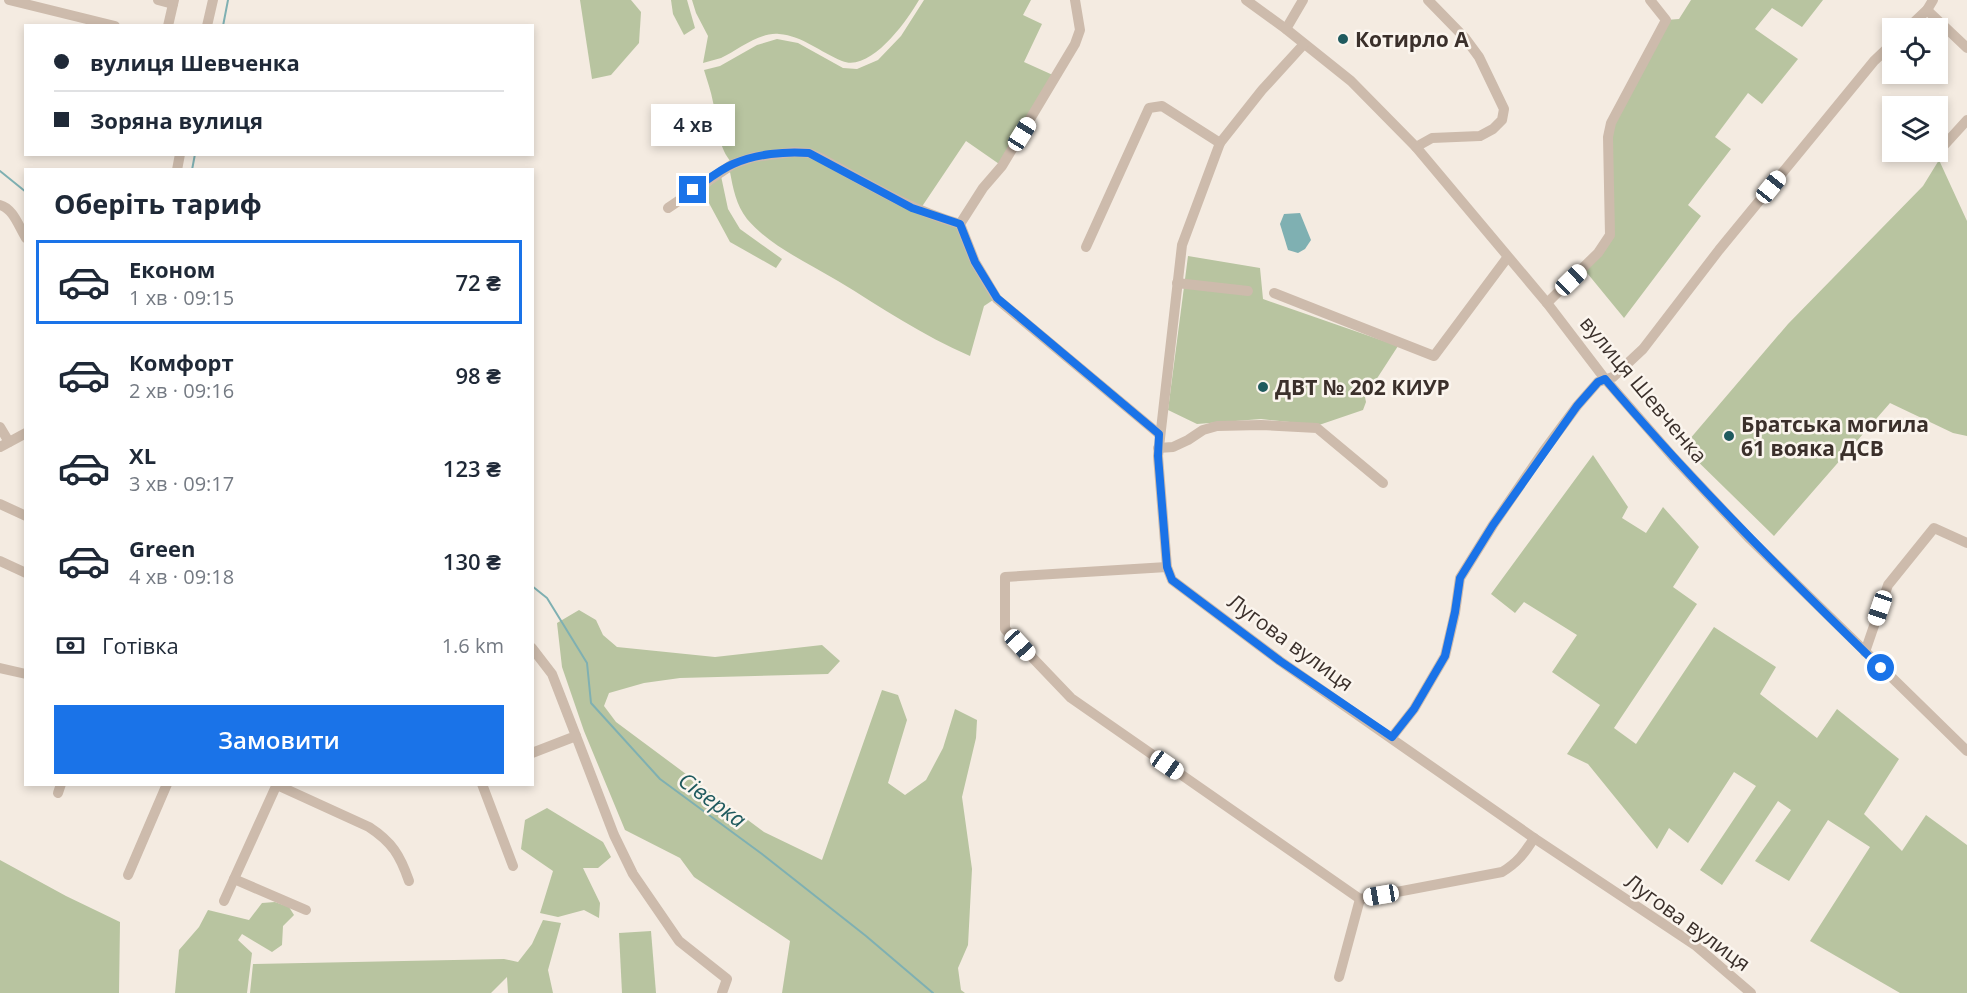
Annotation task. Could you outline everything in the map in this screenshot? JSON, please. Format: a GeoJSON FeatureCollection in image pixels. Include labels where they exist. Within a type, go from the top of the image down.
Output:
{"type":"FeatureCollection","features":[{"type":"Feature","properties":{"kind":"street"},"geometry":{"type":"LineString","coordinates":[[9,0],[107,24]]}},
{"type":"Feature","properties":{"kind":"street"},"geometry":{"type":"LineString","coordinates":[[158,0],[173,2],[168,24]]}},
{"type":"Feature","properties":{"kind":"street"},"geometry":{"type":"LineString","coordinates":[[207,24],[213,0]]}},
{"type":"Feature","properties":{"kind":"street"},"geometry":{"type":"LineString","coordinates":[[960,224],[983,188],[1002,166],[1075,44],[1080,30],[1075,0]]}},
{"type":"Feature","properties":{"kind":"street","name":"вулиця Шевченка"},"geometry":{"type":"LineString","coordinates":[[1246,0],[1351,81],[1416,147],[1547,303],[1638,418],[1750,539],[1967,751]]}},
{"type":"Feature","properties":{"kind":"street"},"geometry":{"type":"LineString","coordinates":[[1286,29],[1303,0]]}},
{"type":"Feature","properties":{"kind":"street"},"geometry":{"type":"LineString","coordinates":[[1416,147],[1432,138],[1480,136],[1493,129],[1502,120],[1504,109],[1479,57],[1465,38],[1428,0]]}},
{"type":"Feature","properties":{"kind":"street"},"geometry":{"type":"LineString","coordinates":[[1547,303],[1598,254],[1610,235],[1608,137],[1611,123],[1666,20],[1650,0]]}},
{"type":"Feature","properties":{"kind":"street"},"geometry":{"type":"LineString","coordinates":[[1919,18],[1933,0]]}},
{"type":"Feature","properties":{"kind":"street"},"geometry":{"type":"LineString","coordinates":[[1927,10],[1967,48]]}},
{"type":"Feature","properties":{"kind":"street"},"geometry":{"type":"LineString","coordinates":[[1304,44],[1262,90],[1220,143],[1182,245],[1158,448],[1167,567],[1005,577],[1005,629],[1071,698],[1360,899],[1502,872],[1515,864],[1534,838]]}},
{"type":"Feature","properties":{"kind":"street"},"geometry":{"type":"LineString","coordinates":[[1392,737],[1419,701],[1445,656],[1460,578],[1493,525],[1570,415],[1598,382],[1613,377],[1643,349],[1734,232],[1882,53]]}},
{"type":"Feature","properties":{"kind":"street"},"geometry":{"type":"LineString","coordinates":[[1086,247],[1149,108],[1162,106],[1220,143]]}},
{"type":"Feature","properties":{"kind":"street"},"geometry":{"type":"LineString","coordinates":[[1948,141],[1967,120]]}},
{"type":"Feature","properties":{"kind":"street"},"geometry":{"type":"LineString","coordinates":[[668,208],[733,164],[754,158],[794,152],[809,153],[821,158],[912,208],[960,224]]}},
{"type":"Feature","properties":{"kind":"street"},"geometry":{"type":"LineString","coordinates":[[0,205],[11,211],[24,234]]}},
{"type":"Feature","properties":{"kind":"street"},"geometry":{"type":"LineString","coordinates":[[960,224],[975,262],[997,298],[1159,434]]}},
{"type":"Feature","properties":{"kind":"street"},"geometry":{"type":"LineString","coordinates":[[1274,293],[1434,356],[1507,258]]}},
{"type":"Feature","properties":{"kind":"street"},"geometry":{"type":"LineString","coordinates":[[1177,283],[1248,291]]}},
{"type":"Feature","properties":{"kind":"street"},"geometry":{"type":"LineString","coordinates":[[1158,448],[1173,447],[1203,430],[1217,426],[1261,425],[1317,428],[1383,483]]}},
{"type":"Feature","properties":{"kind":"street"},"geometry":{"type":"LineString","coordinates":[[0,427],[4,445],[24,434]]}},
{"type":"Feature","properties":{"kind":"street"},"geometry":{"type":"LineString","coordinates":[[0,504],[24,515]]}},
{"type":"Feature","properties":{"kind":"street"},"geometry":{"type":"LineString","coordinates":[[1865,652],[1888,585],[1934,528],[1967,543]]}},
{"type":"Feature","properties":{"kind":"street"},"geometry":{"type":"LineString","coordinates":[[0,561],[24,572]]}},
{"type":"Feature","properties":{"kind":"street","name":"Лугова вулиця"},"geometry":{"type":"LineString","coordinates":[[1167,567],[1172,580],[1280,661],[1534,838],[1695,945],[1751,993]]}},
{"type":"Feature","properties":{"kind":"street"},"geometry":{"type":"LineString","coordinates":[[534,651],[552,674],[614,835],[633,874],[679,941],[727,979],[722,993]]}},
{"type":"Feature","properties":{"kind":"street"},"geometry":{"type":"LineString","coordinates":[[0,668],[24,674]]}},
{"type":"Feature","properties":{"kind":"street"},"geometry":{"type":"LineString","coordinates":[[534,752],[576,736]]}},
{"type":"Feature","properties":{"kind":"street"},"geometry":{"type":"LineString","coordinates":[[128,875],[166,786]]}},
{"type":"Feature","properties":{"kind":"street"},"geometry":{"type":"LineString","coordinates":[[224,901],[277,786]]}},
{"type":"Feature","properties":{"kind":"street"},"geometry":{"type":"LineString","coordinates":[[279,786],[369,827],[382,836],[392,844],[409,881]]}},
{"type":"Feature","properties":{"kind":"street"},"geometry":{"type":"LineString","coordinates":[[483,786],[513,866]]}},
{"type":"Feature","properties":{"kind":"street"},"geometry":{"type":"LineString","coordinates":[[234,879],[306,910]]}},
{"type":"Feature","properties":{"kind":"street"},"geometry":{"type":"LineString","coordinates":[[1339,977],[1360,899]]}},
{"type":"Feature","properties":{"kind":"green space"},"geometry":{"type":"Polygon","coordinates":[[[580,0],[631,0],[641,12],[639,43],[611,75],[592,79],[580,0]]]}},
{"type":"Feature","properties":{"kind":"green space"},"geometry":{"type":"Polygon","coordinates":[[[671,0],[687,0],[695,28],[684,35],[673,14],[671,0]]]}},
{"type":"Feature","properties":{"kind":"green space"},"geometry":{"type":"Polygon","coordinates":[[[692,0],[919,0],[897,32],[876,53],[853,63],[842,61],[788,35],[771,34],[756,39],[721,58],[703,63],[708,36],[692,0]]]}},
{"type":"Feature","properties":{"kind":"green space"},"geometry":{"type":"Polygon","coordinates":[[[924,0],[1031,0],[1023,15],[1042,24],[1024,62],[1055,76],[1002,166],[966,141],[921,208],[960,224],[993,300],[984,306],[970,356],[919,330],[767,238],[743,214],[730,172],[721,176],[728,209],[740,229],[782,259],[776,268],[730,242],[703,192],[733,164],[721,143],[704,70],[720,66],[757,45],[777,39],[798,43],[843,68],[857,69],[878,60],[901,36],[924,0]]]}},
{"type":"Feature","properties":{"kind":"green space"},"geometry":{"type":"Polygon","coordinates":[[[1691,0],[1823,0],[1802,27],[1772,8],[1755,29],[1798,59],[1762,104],[1748,93],[1715,137],[1731,149],[1688,205],[1701,216],[1624,318],[1583,268],[1610,235],[1608,137],[1666,20],[1679,19],[1691,0]]]}},
{"type":"Feature","properties":{"kind":"green space"},"geometry":{"type":"Polygon","coordinates":[[[1940,162],[1967,221],[1967,436],[1953,433],[1890,403],[1774,536],[1683,447],[1788,324],[1923,186],[1940,162]]]}},
{"type":"Feature","properties":{"kind":"green space"},"geometry":{"type":"Polygon","coordinates":[[[1188,256],[1260,268],[1263,299],[1398,346],[1365,397],[1363,410],[1319,425],[1261,419],[1197,424],[1168,410],[1188,256]]]}},
{"type":"Feature","properties":{"kind":"green space"},"geometry":{"type":"Polygon","coordinates":[[[1593,455],[1628,507],[1622,518],[1646,533],[1663,507],[1699,547],[1673,587],[1697,604],[1614,728],[1636,744],[1714,627],[1776,667],[1760,694],[1817,738],[1837,709],[1899,759],[1864,814],[1902,851],[1926,815],[1967,845],[1967,993],[1900,993],[1810,941],[1870,847],[1828,820],[1789,881],[1755,861],[1791,810],[1778,801],[1722,885],[1700,870],[1756,786],[1734,772],[1688,843],[1669,828],[1657,849],[1588,764],[1567,754],[1600,705],[1552,672],[1577,635],[1524,602],[1515,613],[1491,594],[1593,455]]]}},
{"type":"Feature","properties":{"kind":"green space"},"geometry":{"type":"Polygon","coordinates":[[[579,610],[596,620],[603,635],[617,647],[715,657],[822,645],[840,661],[828,674],[680,678],[644,683],[609,693],[604,706],[616,722],[764,832],[822,860],[882,690],[898,695],[907,720],[888,783],[905,795],[926,780],[943,748],[955,709],[977,720],[976,738],[962,797],[972,869],[968,945],[958,968],[961,990],[965,993],[782,993],[790,941],[694,877],[680,858],[625,830],[584,731],[562,667],[557,623],[579,610]]]}},
{"type":"Feature","properties":{"kind":"green space"},"geometry":{"type":"Polygon","coordinates":[[[547,808],[603,842],[611,857],[598,868],[583,868],[600,903],[599,918],[584,910],[558,917],[540,913],[553,871],[521,849],[525,820],[547,808]]]}},
{"type":"Feature","properties":{"kind":"green space"},"geometry":{"type":"Polygon","coordinates":[[[0,860],[120,922],[119,993],[0,993],[0,860]]]}},
{"type":"Feature","properties":{"kind":"green space"},"geometry":{"type":"Polygon","coordinates":[[[275,902],[289,907],[294,915],[283,926],[282,945],[272,952],[242,934],[238,940],[252,953],[247,993],[175,993],[179,950],[199,927],[208,910],[249,920],[262,903],[275,902]]]}},
{"type":"Feature","properties":{"kind":"green space"},"geometry":{"type":"Polygon","coordinates":[[[543,920],[561,923],[548,970],[553,993],[508,993],[507,977],[491,993],[250,993],[253,964],[504,959],[518,962],[532,944],[543,920]]]}},
{"type":"Feature","properties":{"kind":"green space"},"geometry":{"type":"Polygon","coordinates":[[[651,931],[656,993],[622,993],[619,933],[651,931]]]}},
{"type":"Feature","properties":{"kind":"water"},"geometry":{"type":"Polygon","coordinates":[[[1300,213],[1311,240],[1305,249],[1298,253],[1288,250],[1280,224],[1284,214],[1300,213]]]}},
{"type":"Feature","properties":{"kind":"waterway","name":"Сіверка"},"geometry":{"type":"LineString","coordinates":[[223,24],[228,0]]}},
{"type":"Feature","properties":{"kind":"waterway","name":"Сіверка"},"geometry":{"type":"LineString","coordinates":[[192,168],[195,156]]}},
{"type":"Feature","properties":{"kind":"waterway"},"geometry":{"type":"LineString","coordinates":[[0,171],[24,190]]}},
{"type":"Feature","properties":{"kind":"waterway","name":"Сіверка"},"geometry":{"type":"LineString","coordinates":[[534,588],[547,598],[587,663],[591,703],[660,779],[762,854],[866,936],[933,993]]}},
{"type":"Feature","properties":{"kind":"place","name":"Котирло А"},"geometry":{"type":"Point","coordinates":[1343,39]}},
{"type":"Feature","properties":{"kind":"place","name":"ДВТ № 202 КИУР"},"geometry":{"type":"Point","coordinates":[1263,387]}},
{"type":"Feature","properties":{"kind":"place","name":"Братська могила 61 вояка ДСВ"},"geometry":{"type":"Point","coordinates":[1729,436]}},
{"type":"Feature","properties":{"kind":"route"},"geometry":{"type":"LineString","coordinates":[[693,190],[733,164],[754,158],[794,152],[809,153],[912,208],[960,224],[975,262],[997,298],[1159,434],[1158,456],[1167,567],[1172,580],[1280,661],[1392,737],[1414,709],[1445,656],[1449,646],[1460,578],[1543,452],[1577,406],[1598,382],[1605,379],[1750,539],[1881,668]]}}]}
